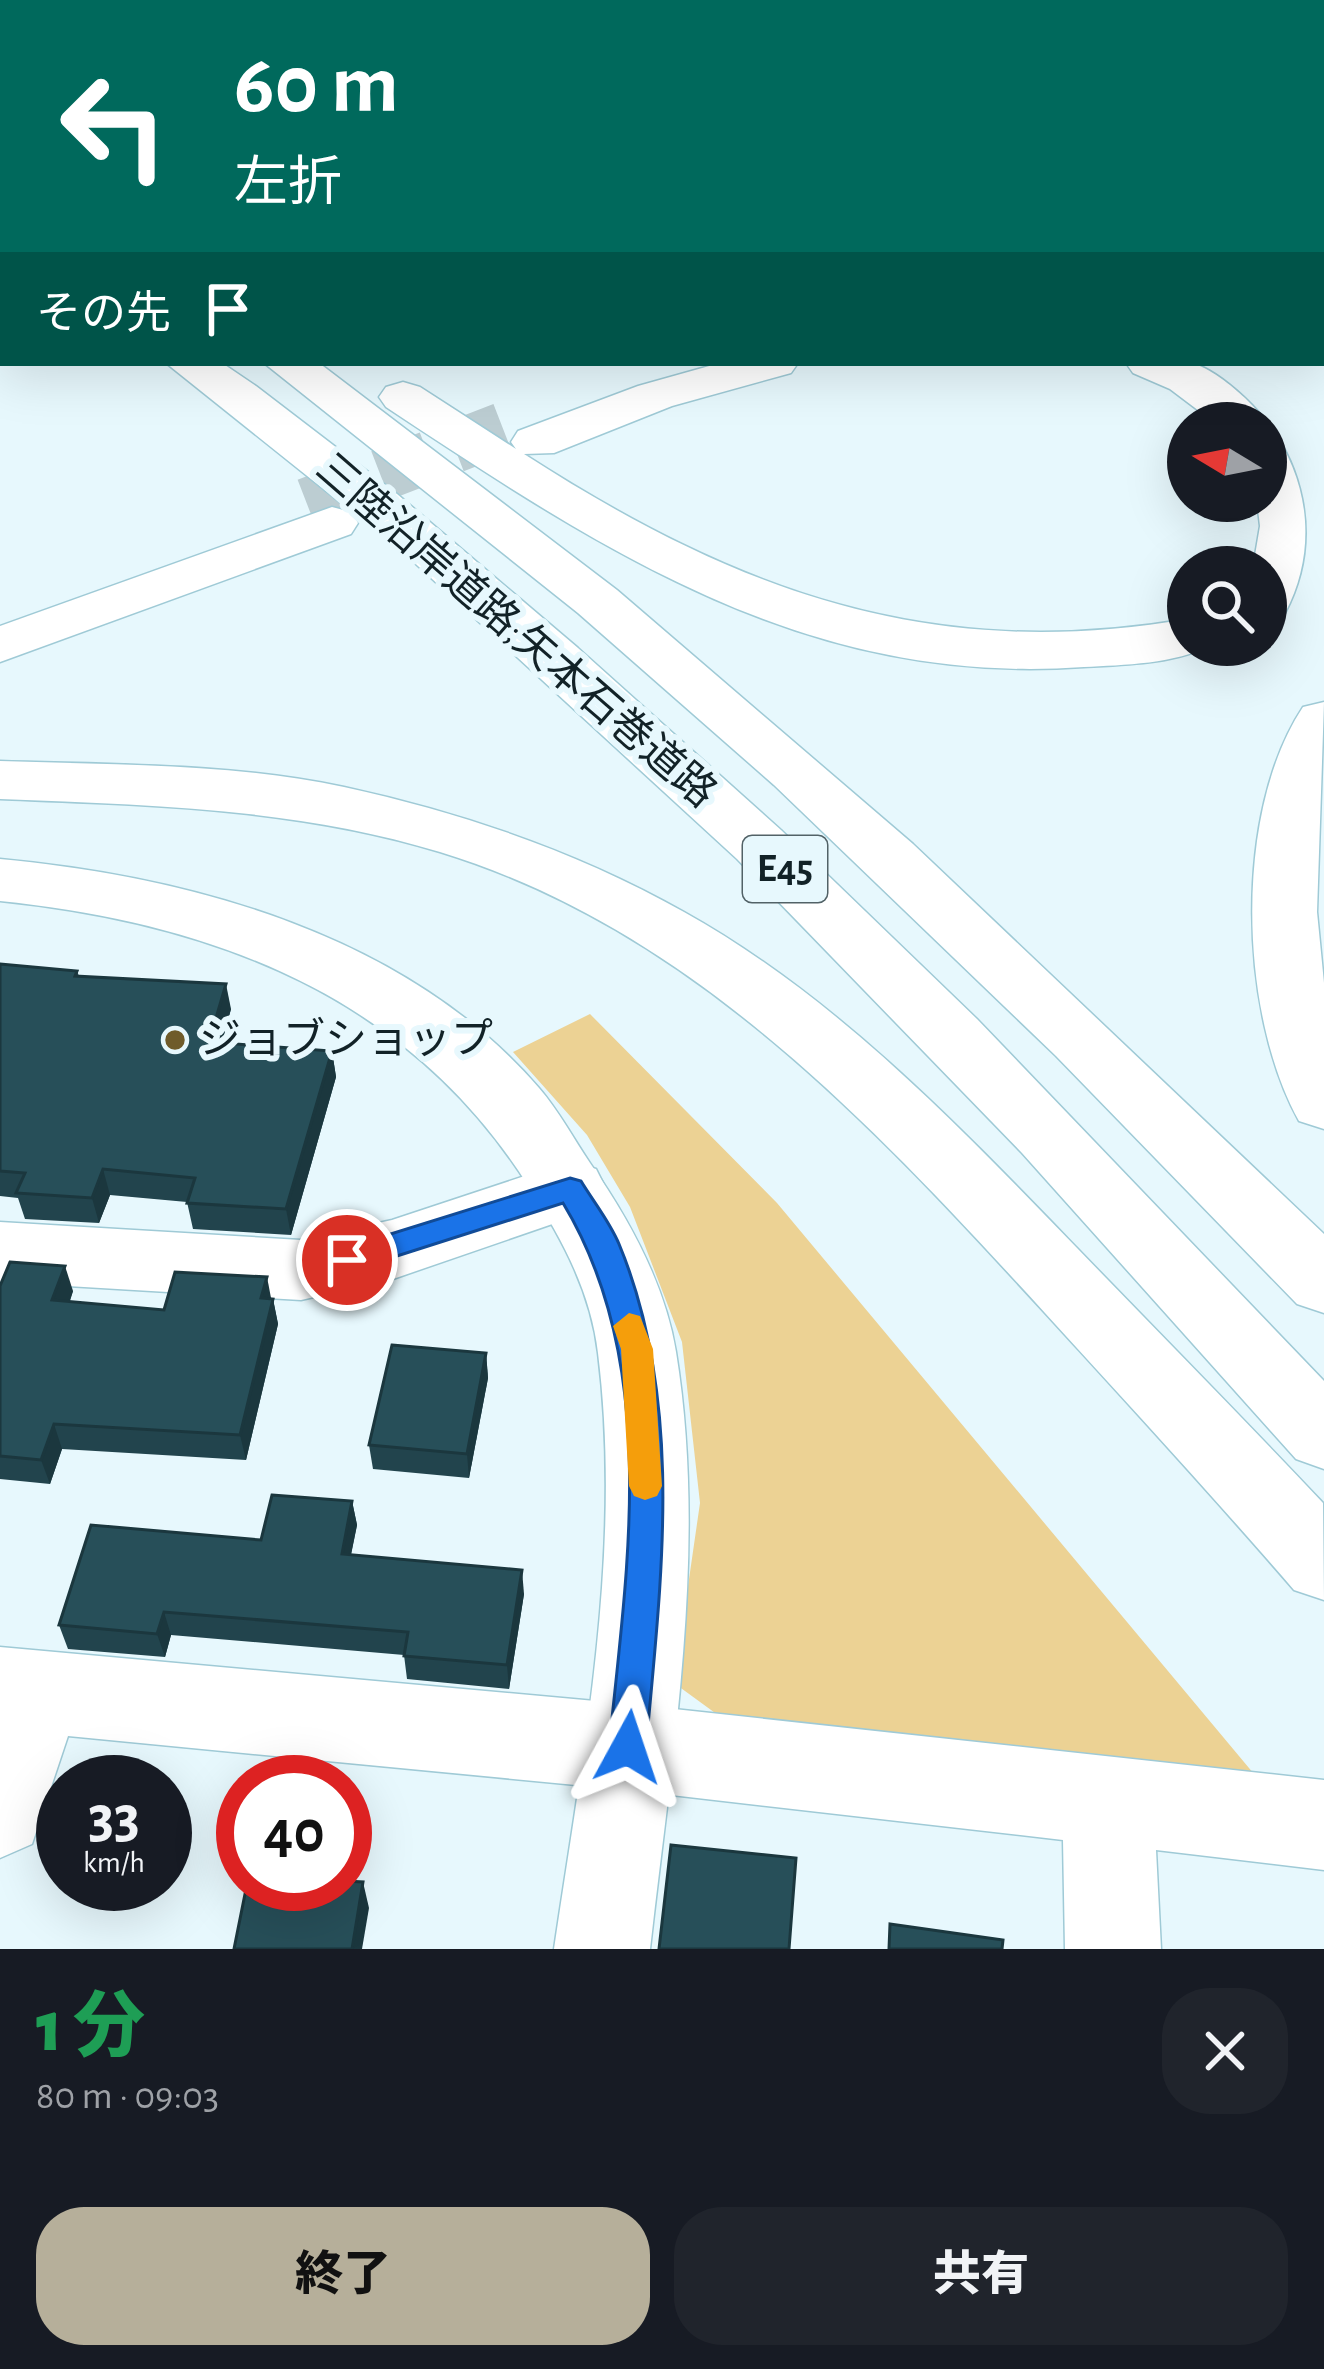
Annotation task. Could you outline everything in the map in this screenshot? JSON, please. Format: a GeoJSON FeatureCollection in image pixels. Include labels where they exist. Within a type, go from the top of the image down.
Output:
{"type":"FeatureCollection","features":[{"type":"Feature","properties":{"kind":"main road","name":"三陸沿岸道路;矢本石巻道路"},"geometry":{"type":"LineString","coordinates":[[194,366],[469,581],[679,766],[1081,1165],[1324,1436]]}},
{"type":"Feature","properties":{"kind":"main road","name":"三陸沿岸道路;矢本石巻道路"},"geometry":{"type":"LineString","coordinates":[[292,366],[543,552],[764,740],[984,944],[1324,1282]]}},
{"type":"Feature","properties":{"kind":"main road"},"geometry":{"type":"LineString","coordinates":[[355,366],[659,557],[801,615],[920,644],[999,654],[1076,654],[1167,639]]}},
{"type":"Feature","properties":{"kind":"main road"},"geometry":{"type":"LineString","coordinates":[[677,366],[524,434],[763,366]]}},
{"type":"Feature","properties":{"kind":"main road"},"geometry":{"type":"LineString","coordinates":[[1158,366],[1218,388],[1258,413],[1293,445],[1313,476],[1322,509],[1320,536],[1308,563],[1287,582]]}},
{"type":"Feature","properties":{"kind":"main road"},"geometry":{"type":"LineString","coordinates":[[1225,366],[1283,396]]}},
{"type":"Feature","properties":{"kind":"main road"},"geometry":{"type":"LineString","coordinates":[[0,616],[319,514],[0,646]]}},
{"type":"Feature","properties":{"kind":"main road"},"geometry":{"type":"LineString","coordinates":[[1324,720],[1298,800],[1282,926],[1292,1006],[1324,1103]]}},
{"type":"Feature","properties":{"kind":"main road"},"geometry":{"type":"LineString","coordinates":[[0,781],[194,788],[344,807],[480,844],[673,930],[785,1009],[938,1147],[1324,1563]]}},
{"type":"Feature","properties":{"kind":"main road"},"geometry":{"type":"LineString","coordinates":[[0,880],[179,904],[305,950],[423,1026],[508,1098],[604,1244],[637,1349],[648,1533],[628,1747],[602,1949]]}},
{"type":"Feature","properties":{"kind":"main road"},"geometry":{"type":"LineString","coordinates":[[0,1252],[302,1270],[393,1250],[570,1189]]}},
{"type":"Feature","properties":{"kind":"main road"},"geometry":{"type":"LineString","coordinates":[[0,1813],[18,1690],[628,1747],[1324,1825]]}},
{"type":"Feature","properties":{"kind":"main road"},"geometry":{"type":"LineString","coordinates":[[1108,1801],[1113,1949]]}},
{"type":"Feature","properties":{"kind":"shaded area"},"geometry":{"type":"Polygon","coordinates":[[[590,1014],[777,1203],[1254,1774],[722,1718],[674,1683],[700,1503],[682,1342],[630,1207],[587,1135],[513,1052],[590,1014]]]}},
{"type":"Feature","properties":{"kind":"building"},"geometry":{"type":"Polygon","coordinates":[[[0,964],[77,971],[75,976],[226,984],[209,1042],[332,1051],[286,1209],[187,1203],[195,1178],[103,1169],[92,1198],[16,1193],[25,1173],[0,1171],[0,964]]]}},
{"type":"Feature","properties":{"kind":"building"},"geometry":{"type":"Polygon","coordinates":[[[10,1262],[65,1266],[52,1300],[164,1310],[175,1272],[267,1277],[261,1298],[273,1299],[240,1435],[54,1424],[41,1460],[0,1456],[0,1286],[10,1262]]]}},
{"type":"Feature","properties":{"kind":"building"},"geometry":{"type":"Polygon","coordinates":[[[392,1345],[486,1353],[467,1454],[369,1445],[392,1345]]]}},
{"type":"Feature","properties":{"kind":"building"},"geometry":{"type":"Polygon","coordinates":[[[272,1495],[352,1501],[342,1554],[522,1570],[507,1665],[404,1656],[408,1632],[164,1612],[157,1634],[59,1625],[91,1525],[261,1540],[272,1495]]]}},
{"type":"Feature","properties":{"kind":"building"},"geometry":{"type":"Polygon","coordinates":[[[671,1845],[796,1858],[789,1949],[659,1949],[671,1845]]]}},
{"type":"Feature","properties":{"kind":"building"},"geometry":{"type":"Polygon","coordinates":[[[242,1911],[358,1911],[352,1949],[234,1949],[242,1911]]]}},
{"type":"Feature","properties":{"kind":"building"},"geometry":{"type":"Polygon","coordinates":[[[890,1924],[1003,1940],[1002,1949],[889,1949],[890,1924]]]}},
{"type":"Feature","properties":{"kind":"tunnel"},"geometry":{"type":"LineString","coordinates":[[307,504],[511,425]]}},
{"type":"Feature","properties":{"kind":"slow traffic"},"geometry":{"type":"LineString","coordinates":[[629,1326],[637,1349],[645,1486]]}},
{"type":"Feature","properties":{"kind":"place","name":"ジョブショップ"},"geometry":{"type":"Point","coordinates":[175,1040]}},
{"type":"Feature","properties":{"kind":"route"},"geometry":{"type":"LineString","coordinates":[[347,1260],[393,1250],[570,1189],[604,1244],[637,1349],[648,1533],[628,1747]]}}]}
